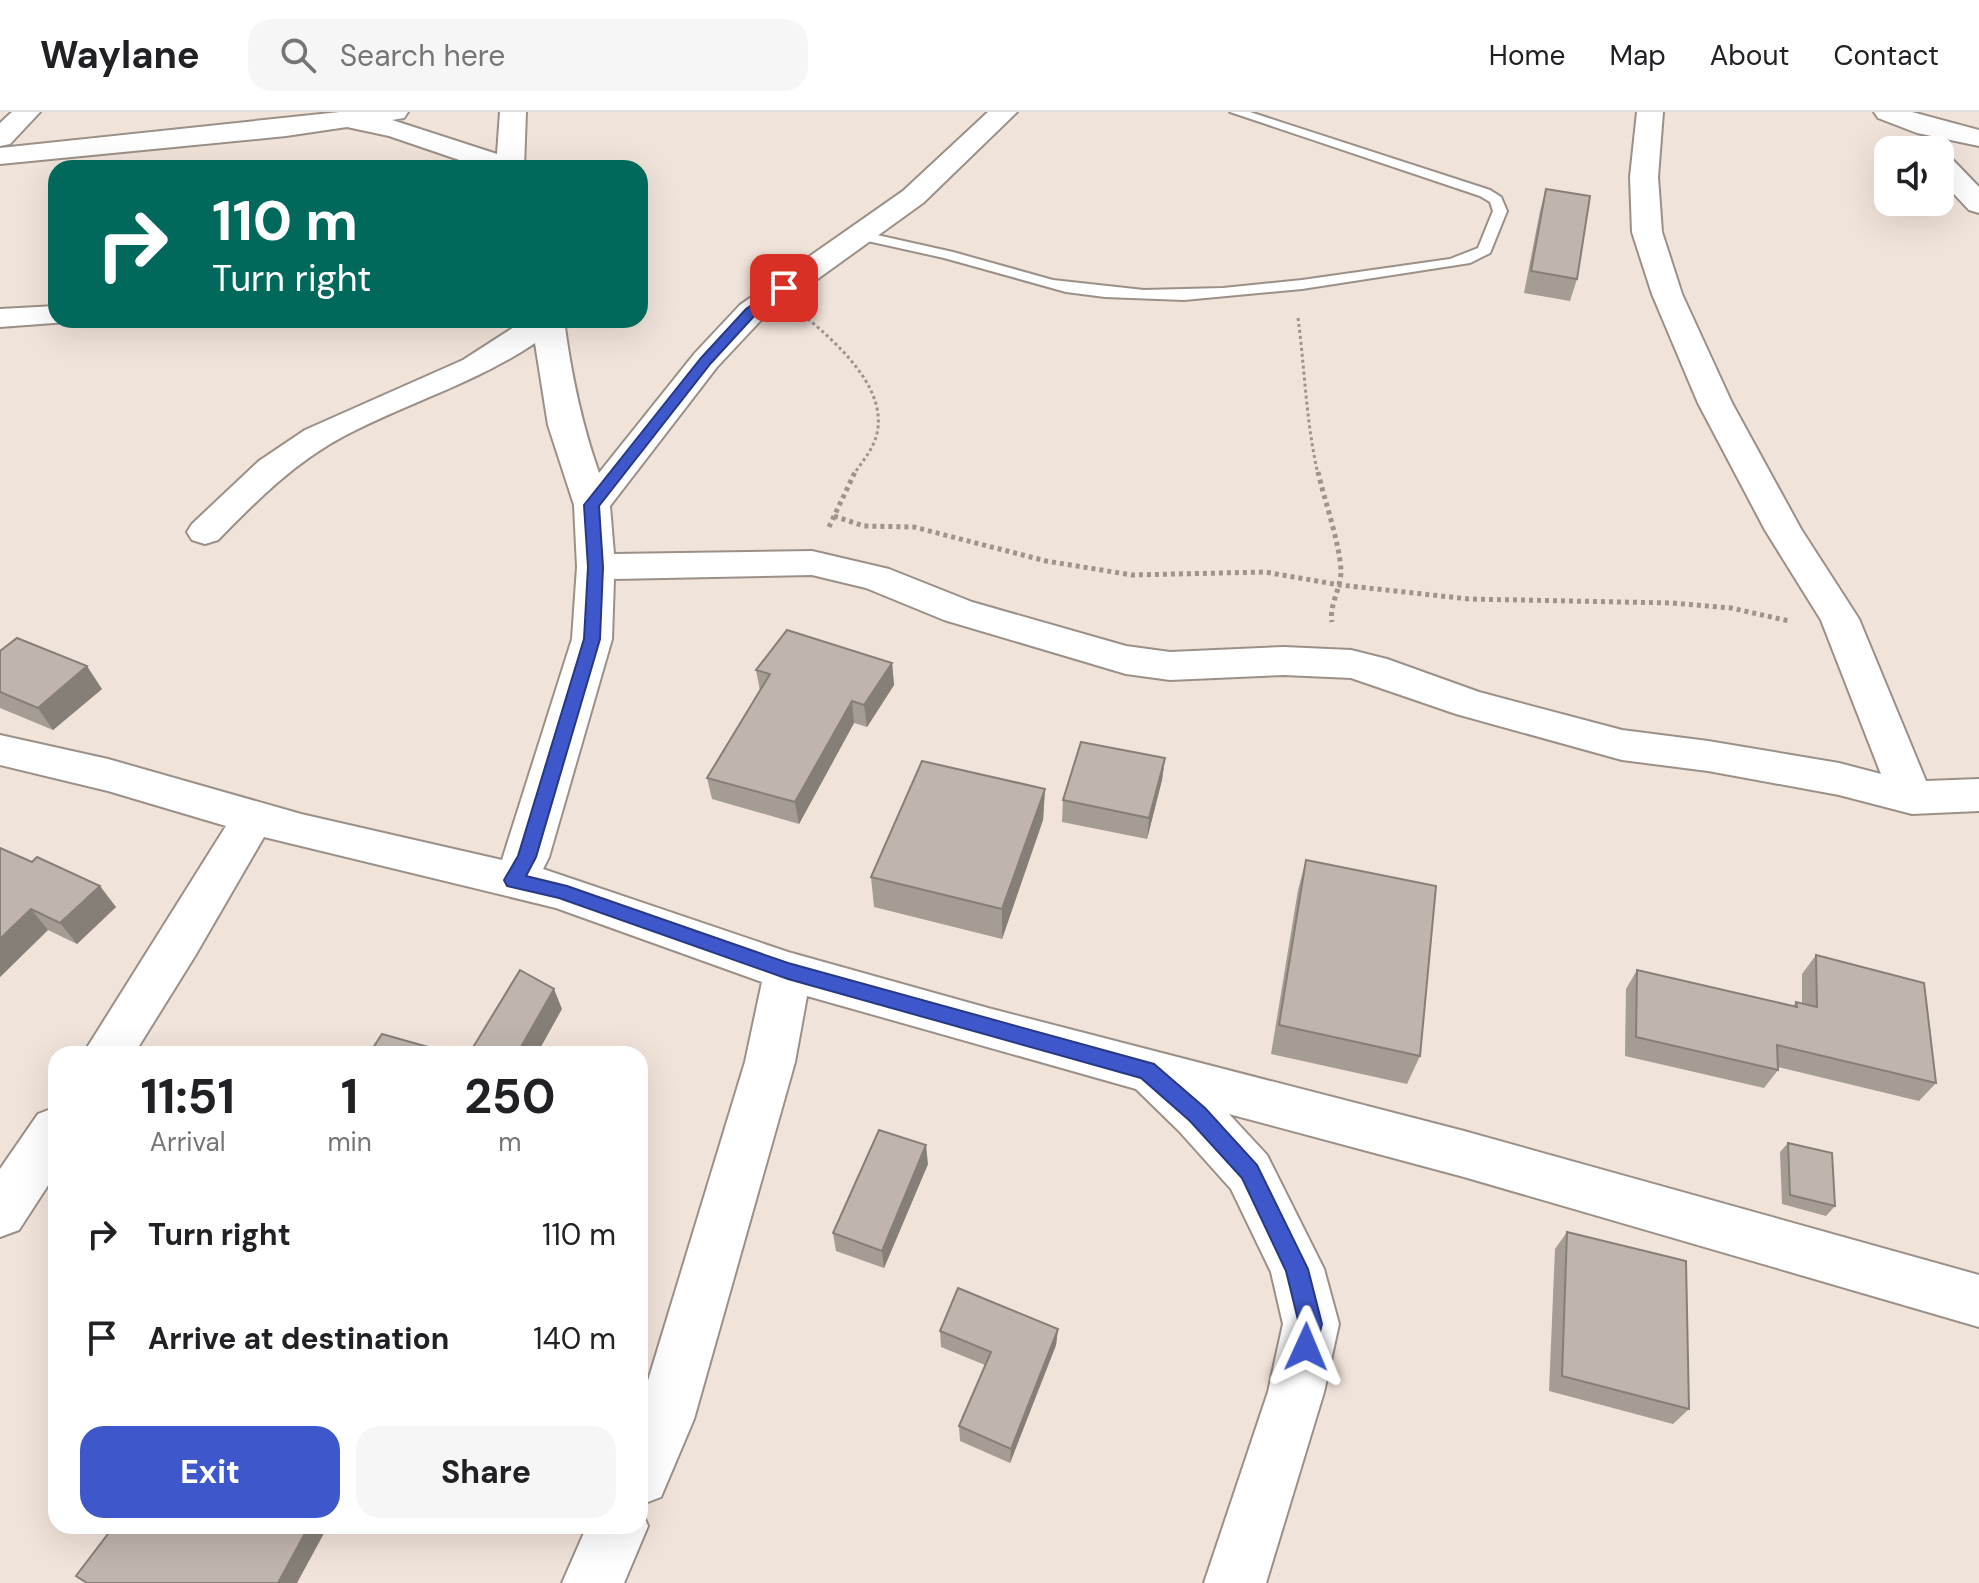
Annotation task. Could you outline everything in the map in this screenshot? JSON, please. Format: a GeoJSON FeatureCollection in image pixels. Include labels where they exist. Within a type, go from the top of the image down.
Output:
{"type":"FeatureCollection","features":[{"type":"Feature","properties":{"kind":"street"},"geometry":{"type":"LineString","coordinates":[[0,138],[27,112]]}},
{"type":"Feature","properties":{"kind":"street"},"geometry":{"type":"LineString","coordinates":[[0,156],[395,112]]}},
{"type":"Feature","properties":{"kind":"street"},"geometry":{"type":"LineString","coordinates":[[510,160],[513,112]]}},
{"type":"Feature","properties":{"kind":"street"},"geometry":{"type":"LineString","coordinates":[[592,505],[706,360],[762,304],[913,197],[1004,112]]}},
{"type":"Feature","properties":{"kind":"street"},"geometry":{"type":"LineString","coordinates":[[1650,112],[1644,177],[1647,232],[1667,294],[1715,403],[1783,530],[1840,619],[1912,798]]}},
{"type":"Feature","properties":{"kind":"street"},"geometry":{"type":"LineString","coordinates":[[1876,115],[1924,133],[1979,138]]}},
{"type":"Feature","properties":{"kind":"street"},"geometry":{"type":"LineString","coordinates":[[316,123],[381,126],[485,160]]}},
{"type":"Feature","properties":{"kind":"street"},"geometry":{"type":"LineString","coordinates":[[1954,178],[1979,204]]}},
{"type":"Feature","properties":{"kind":"street"},"geometry":{"type":"LineString","coordinates":[[0,318],[48,315]]}},
{"type":"Feature","properties":{"kind":"street"},"geometry":{"type":"LineString","coordinates":[[205,532],[278,464],[316,437],[368,411],[462,372],[536,328]]}},
{"type":"Feature","properties":{"kind":"street"},"geometry":{"type":"LineString","coordinates":[[513,880],[527,857],[592,639],[596,567],[592,505],[565,425],[548,328]]}},
{"type":"Feature","properties":{"kind":"street"},"geometry":{"type":"LineString","coordinates":[[596,567],[812,563],[876,578],[958,611],[1146,664],[1196,667],[1284,661],[1351,664],[1470,704],[1622,745],[1708,756],[1839,779],[1912,798],[1979,795]]}},
{"type":"Feature","properties":{"kind":"street"},"geometry":{"type":"LineString","coordinates":[[0,750],[108,775],[253,818],[560,891],[788,971],[1147,1071],[1464,1154],[1979,1301]]}},
{"type":"Feature","properties":{"kind":"street"},"geometry":{"type":"LineString","coordinates":[[112,1046],[179,943],[253,818]]}},
{"type":"Feature","properties":{"kind":"street"},"geometry":{"type":"LineString","coordinates":[[648,1458],[665,1419],[765,1077],[788,971]]}},
{"type":"Feature","properties":{"kind":"street"},"geometry":{"type":"LineString","coordinates":[[1147,1071],[1197,1115],[1249,1172],[1297,1269],[1311,1324],[1296,1392],[1235,1583]]}},
{"type":"Feature","properties":{"kind":"street"},"geometry":{"type":"LineString","coordinates":[[0,1213],[48,1142]]}},
{"type":"Feature","properties":{"kind":"street"},"geometry":{"type":"LineString","coordinates":[[593,1583],[614,1534]]}},
{"type":"Feature","properties":{"kind":"lane"},"geometry":{"type":"LineString","coordinates":[[859,235],[957,257],[1065,287],[1145,296],[1242,292],[1437,264],[1478,255],[1488,244],[1500,211],[1496,200],[1485,193],[1237,112]]}},
{"type":"Feature","properties":{"kind":"path"},"geometry":{"type":"LineString","coordinates":[[1294,285],[1306,377],[1309,435],[1341,570],[1340,585],[1330,612],[1334,633],[1351,664]]}},
{"type":"Feature","properties":{"kind":"path"},"geometry":{"type":"LineString","coordinates":[[762,304],[806,317],[835,341],[869,390],[880,416],[877,437],[847,486],[812,563]]}},
{"type":"Feature","properties":{"kind":"path"},"geometry":{"type":"LineString","coordinates":[[834,516],[864,526],[914,527],[1046,561],[1132,575],[1265,572],[1340,585],[1469,599],[1672,603],[1731,608],[1767,614],[1850,642]]}},
{"type":"Feature","properties":{"kind":"building"},"geometry":{"type":"Polygon","coordinates":[[[1546,189],[1590,196],[1577,279],[1531,271],[1546,189]]]}},
{"type":"Feature","properties":{"kind":"building"},"geometry":{"type":"Polygon","coordinates":[[[787,630],[892,663],[864,705],[852,701],[795,802],[707,778],[770,674],[756,670],[787,630]]]}},
{"type":"Feature","properties":{"kind":"building"},"geometry":{"type":"Polygon","coordinates":[[[17,638],[87,666],[38,708],[0,692],[0,651],[17,638]]]}},
{"type":"Feature","properties":{"kind":"building"},"geometry":{"type":"Polygon","coordinates":[[[1081,742],[1165,758],[1149,818],[1063,800],[1081,742]]]}},
{"type":"Feature","properties":{"kind":"building"},"geometry":{"type":"Polygon","coordinates":[[[922,761],[1045,789],[1002,909],[871,877],[922,761]]]}},
{"type":"Feature","properties":{"kind":"building"},"geometry":{"type":"Polygon","coordinates":[[[0,848],[32,862],[37,857],[100,886],[60,923],[31,909],[0,939],[0,848]]]}},
{"type":"Feature","properties":{"kind":"building"},"geometry":{"type":"Polygon","coordinates":[[[1306,860],[1436,886],[1420,1056],[1279,1025],[1306,860]]]}},
{"type":"Feature","properties":{"kind":"building"},"geometry":{"type":"Polygon","coordinates":[[[1816,955],[1924,983],[1936,1083],[1777,1045],[1778,1070],[1636,1037],[1637,970],[1797,1007],[1796,1002],[1817,1007],[1816,955]]]}},
{"type":"Feature","properties":{"kind":"building"},"geometry":{"type":"Polygon","coordinates":[[[520,970],[554,989],[522,1046],[474,1046],[520,970]]]}},
{"type":"Feature","properties":{"kind":"building"},"geometry":{"type":"Polygon","coordinates":[[[382,1034],[425,1046],[374,1046],[382,1034]]]}},
{"type":"Feature","properties":{"kind":"building"},"geometry":{"type":"Polygon","coordinates":[[[879,1130],[926,1145],[882,1251],[833,1233],[879,1130]]]}},
{"type":"Feature","properties":{"kind":"building"},"geometry":{"type":"Polygon","coordinates":[[[1788,1143],[1832,1153],[1835,1206],[1790,1195],[1788,1143]]]}},
{"type":"Feature","properties":{"kind":"building"},"geometry":{"type":"Polygon","coordinates":[[[1567,1232],[1686,1261],[1689,1409],[1562,1376],[1567,1232]]]}},
{"type":"Feature","properties":{"kind":"building"},"geometry":{"type":"Polygon","coordinates":[[[958,1288],[1058,1329],[1011,1449],[959,1426],[991,1352],[940,1331],[958,1288]]]}},
{"type":"Feature","properties":{"kind":"building"},"geometry":{"type":"Polygon","coordinates":[[[108,1534],[305,1534],[278,1583],[87,1583],[76,1576],[108,1534]]]}},
{"type":"Feature","properties":{"kind":"route"},"geometry":{"type":"LineString","coordinates":[[784,288],[751,312],[706,360],[592,505],[596,567],[592,639],[527,857],[513,880],[560,891],[788,971],[1147,1071],[1197,1115],[1249,1172],[1297,1269],[1311,1324],[1306,1347]]}}]}
